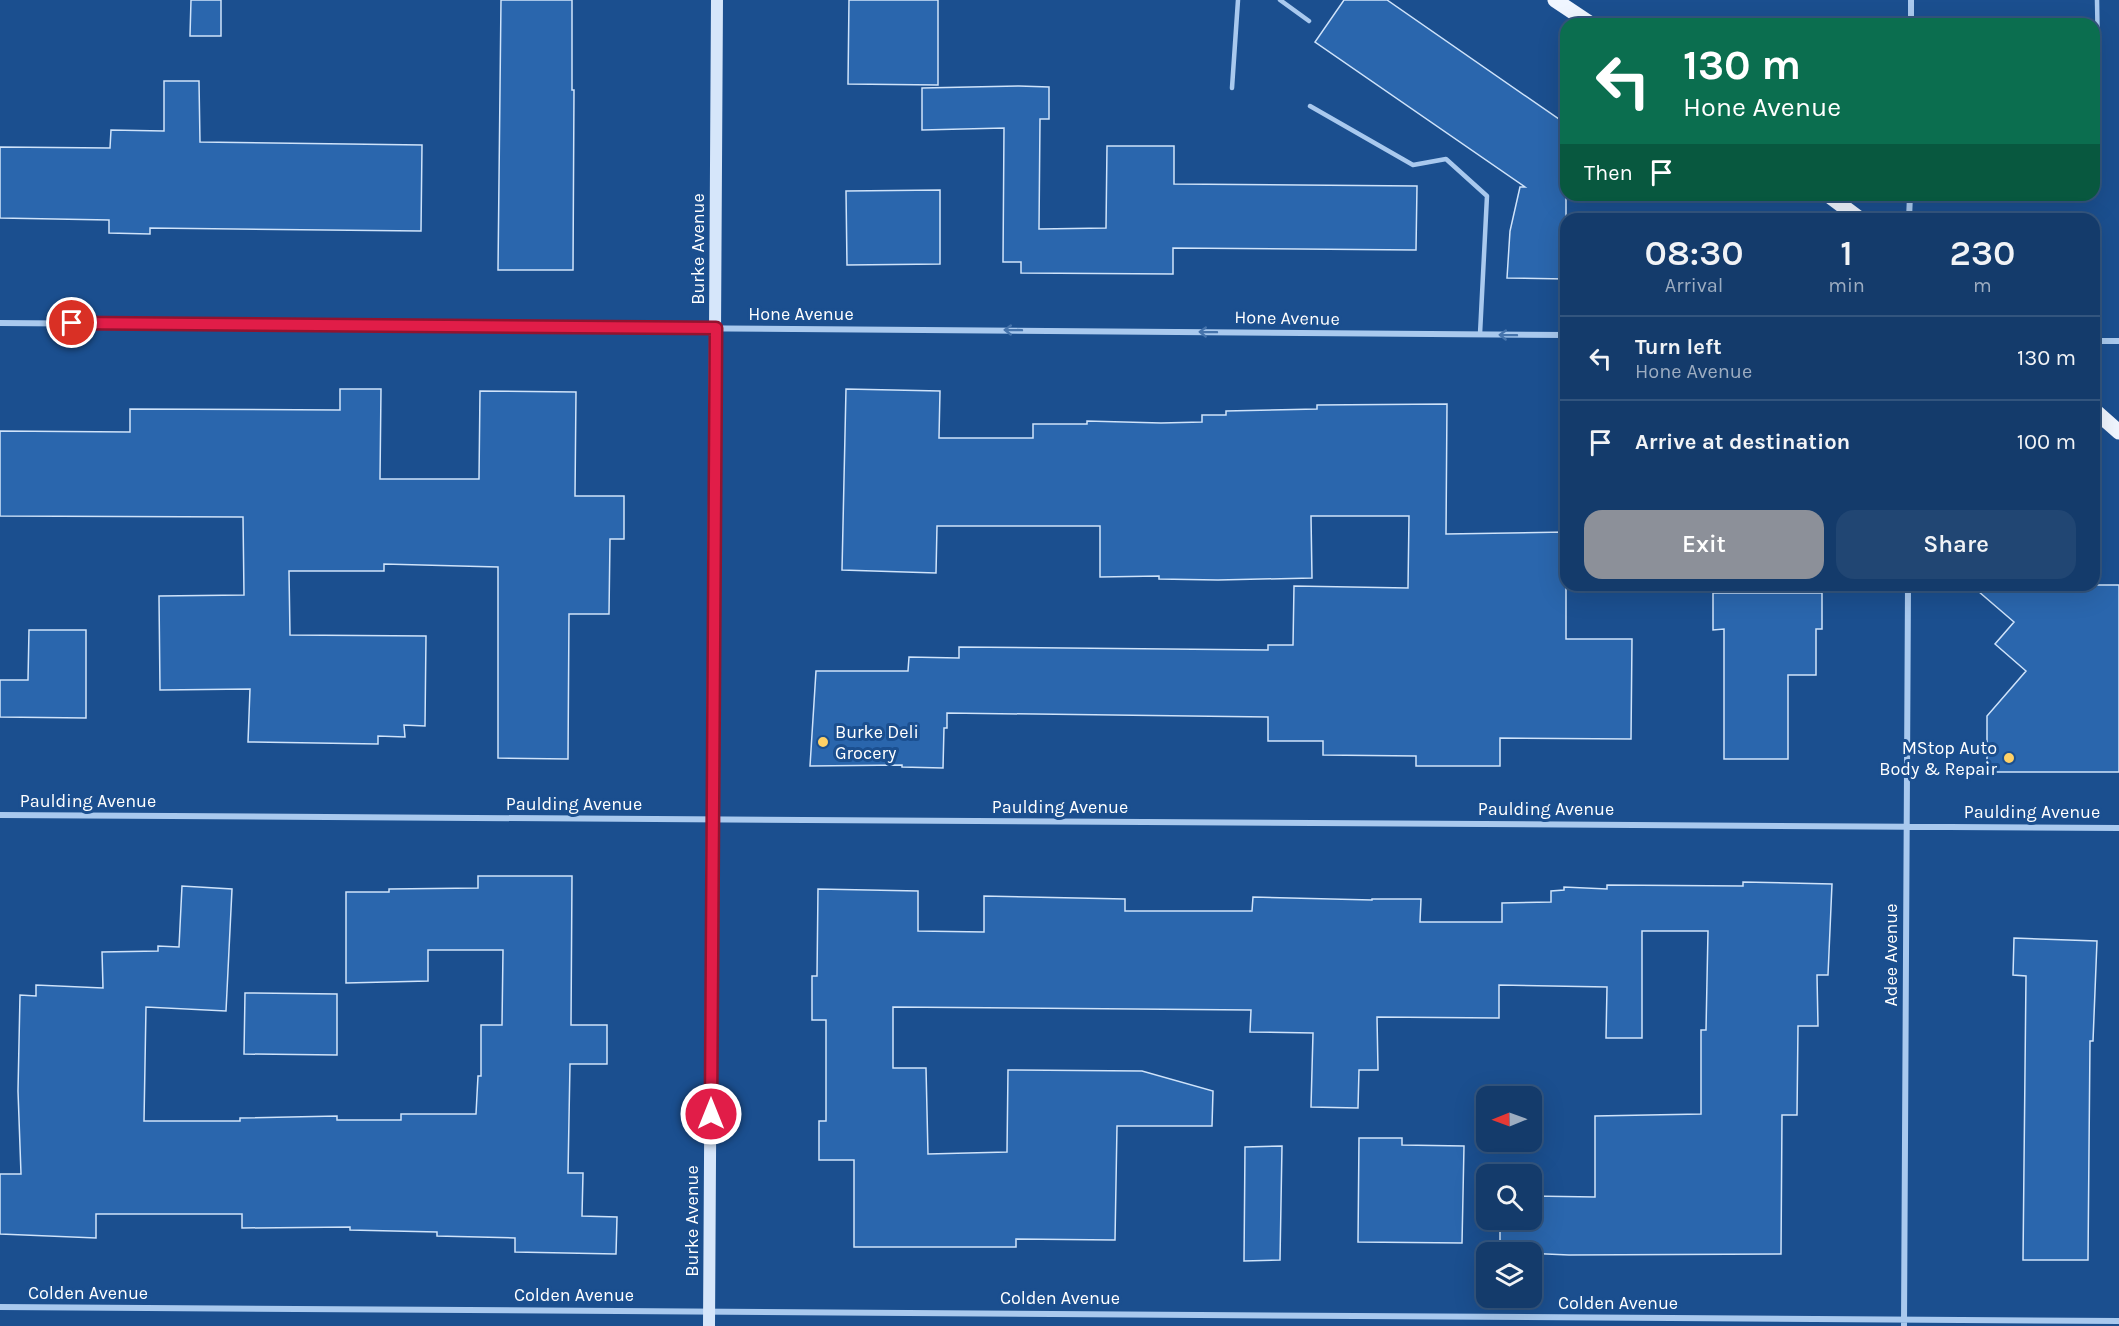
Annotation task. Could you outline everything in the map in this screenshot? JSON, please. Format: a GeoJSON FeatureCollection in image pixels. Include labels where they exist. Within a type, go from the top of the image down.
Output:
{"type":"FeatureCollection","features":[{"type":"Feature","properties":{"kind":"main road","name":"Burke Avenue"},"geometry":{"type":"LineString","coordinates":[[709,1326],[717,0]]}},
{"type":"Feature","properties":{"kind":"main road"},"geometry":{"type":"LineString","coordinates":[[1555,0],[1582,18]]}},
{"type":"Feature","properties":{"kind":"main road"},"geometry":{"type":"LineString","coordinates":[[1836,201],[1852,213]]}},
{"type":"Feature","properties":{"kind":"main road"},"geometry":{"type":"LineString","coordinates":[[2100,415],[2119,432]]}},
{"type":"Feature","properties":{"kind":"street"},"geometry":{"type":"LineString","coordinates":[[1911,0],[1911,18]]}},
{"type":"Feature","properties":{"kind":"street","name":"Hone Avenue"},"geometry":{"type":"LineString","coordinates":[[0,323],[1560,335]]}},
{"type":"Feature","properties":{"kind":"street"},"geometry":{"type":"LineString","coordinates":[[2100,341],[2119,341]]}},
{"type":"Feature","properties":{"kind":"street","name":"Adee Avenue"},"geometry":{"type":"LineString","coordinates":[[1904,1323],[1908,591]]}},
{"type":"Feature","properties":{"kind":"street","name":"Paulding Avenue"},"geometry":{"type":"LineString","coordinates":[[0,815],[2119,828]]}},
{"type":"Feature","properties":{"kind":"street","name":"Colden Avenue"},"geometry":{"type":"LineString","coordinates":[[0,1307],[709,1311],[1904,1323],[2119,1322]]}},
{"type":"Feature","properties":{"kind":"lane"},"geometry":{"type":"LineString","coordinates":[[1232,88],[1238,0]]}},
{"type":"Feature","properties":{"kind":"lane"},"geometry":{"type":"LineString","coordinates":[[1280,0],[1309,21]]}},
{"type":"Feature","properties":{"kind":"lane"},"geometry":{"type":"LineString","coordinates":[[2097,0],[2097,18]]}},
{"type":"Feature","properties":{"kind":"lane"},"geometry":{"type":"LineString","coordinates":[[1310,106],[1413,165],[1446,159],[1487,196],[1480,334]]}},
{"type":"Feature","properties":{"kind":"building"},"geometry":{"type":"Polygon","coordinates":[[[191,0],[221,0],[221,36],[190,36],[191,0]]]}},
{"type":"Feature","properties":{"kind":"building"},"geometry":{"type":"Polygon","coordinates":[[[501,0],[572,0],[573,270],[498,270],[501,0]]]}},
{"type":"Feature","properties":{"kind":"building"},"geometry":{"type":"Polygon","coordinates":[[[849,0],[938,0],[938,85],[848,84],[849,0]]]}},
{"type":"Feature","properties":{"kind":"building"},"geometry":{"type":"Polygon","coordinates":[[[1344,0],[1387,0],[1560,120],[1560,201],[1566,201],[1566,213],[1560,213],[1560,279],[1507,278],[1510,231],[1520,187],[1525,187],[1315,42],[1344,0]]]}},
{"type":"Feature","properties":{"kind":"building"},"geometry":{"type":"Polygon","coordinates":[[[164,81],[199,81],[200,142],[422,145],[421,231],[150,228],[150,234],[109,233],[109,220],[0,218],[0,147],[110,148],[111,130],[164,131],[164,81]]]}},
{"type":"Feature","properties":{"kind":"building"},"geometry":{"type":"Polygon","coordinates":[[[1049,87],[1049,119],[1040,119],[1039,229],[1106,228],[1107,146],[1174,146],[1174,184],[1417,186],[1416,250],[1173,248],[1173,274],[1021,273],[1021,262],[1003,262],[1004,128],[922,130],[922,88],[1049,87]]]}},
{"type":"Feature","properties":{"kind":"building"},"geometry":{"type":"Polygon","coordinates":[[[940,190],[940,264],[847,265],[846,191],[940,190]]]}},
{"type":"Feature","properties":{"kind":"building"},"geometry":{"type":"Polygon","coordinates":[[[340,389],[381,389],[380,479],[479,479],[480,391],[576,392],[575,496],[624,496],[624,539],[610,539],[609,614],[569,614],[568,759],[498,758],[498,567],[384,564],[384,571],[289,571],[290,635],[426,636],[425,726],[404,725],[405,737],[378,736],[378,744],[248,742],[250,689],[160,690],[159,596],[244,595],[243,517],[0,516],[0,431],[130,432],[130,409],[340,410],[340,389]]]}},
{"type":"Feature","properties":{"kind":"building"},"geometry":{"type":"Polygon","coordinates":[[[846,389],[940,391],[939,438],[1033,438],[1033,424],[1087,424],[1087,421],[1202,422],[1202,415],[1226,415],[1226,411],[1317,409],[1317,405],[1447,404],[1446,534],[1560,532],[1560,591],[1566,591],[1566,639],[1632,639],[1631,739],[1500,738],[1500,766],[1416,766],[1416,756],[1323,755],[1323,741],[1268,741],[1268,717],[947,713],[947,728],[944,728],[943,768],[902,767],[902,765],[810,766],[816,671],[908,671],[909,657],[959,658],[959,647],[1268,650],[1268,645],[1293,645],[1294,586],[1408,588],[1409,516],[1311,516],[1312,578],[1218,580],[1159,579],[1159,576],[1100,577],[1100,526],[937,526],[936,573],[842,570],[846,389]]]}},
{"type":"Feature","properties":{"kind":"building"},"geometry":{"type":"Polygon","coordinates":[[[2100,585],[2119,585],[2119,772],[1987,772],[1987,716],[2026,671],[1995,644],[2014,622],[1978,591],[2100,591],[2100,585]]]}},
{"type":"Feature","properties":{"kind":"building"},"geometry":{"type":"Polygon","coordinates":[[[1713,593],[1822,593],[1822,629],[1816,629],[1816,675],[1788,675],[1788,759],[1724,759],[1724,629],[1713,630],[1713,593]]]}},
{"type":"Feature","properties":{"kind":"building"},"geometry":{"type":"Polygon","coordinates":[[[29,630],[86,630],[86,718],[0,717],[0,680],[28,680],[29,630]]]}},
{"type":"Feature","properties":{"kind":"building"},"geometry":{"type":"Polygon","coordinates":[[[478,876],[572,876],[571,1025],[607,1025],[607,1064],[570,1064],[568,1173],[583,1173],[582,1216],[617,1217],[616,1254],[515,1252],[515,1238],[437,1236],[437,1232],[350,1230],[350,1227],[242,1228],[242,1214],[96,1214],[96,1238],[0,1234],[0,1174],[21,1174],[18,1091],[20,995],[36,996],[36,985],[103,988],[102,952],[158,951],[158,946],[179,947],[182,886],[232,889],[226,1011],[146,1007],[144,1121],[240,1121],[240,1118],[337,1116],[337,1120],[401,1120],[401,1114],[476,1114],[478,1076],[481,1076],[481,1025],[502,1025],[503,950],[428,950],[428,981],[346,983],[346,892],[478,888],[478,876]]]}},
{"type":"Feature","properties":{"kind":"building"},"geometry":{"type":"Polygon","coordinates":[[[1743,882],[1832,884],[1828,975],[1817,975],[1818,1026],[1798,1026],[1797,1115],[1782,1115],[1781,1254],[1569,1255],[1542,1254],[1542,1242],[1500,1242],[1500,1230],[1542,1230],[1542,1196],[1595,1197],[1595,1116],[1701,1114],[1701,1030],[1706,1030],[1708,931],[1642,931],[1642,1038],[1606,1038],[1607,987],[1499,985],[1499,1018],[1377,1017],[1378,1070],[1359,1070],[1358,1108],[1311,1107],[1313,1033],[1250,1032],[1251,1010],[893,1007],[893,1068],[926,1068],[928,1154],[1007,1152],[1008,1070],[1142,1071],[1213,1091],[1212,1126],[1117,1126],[1115,1240],[1016,1239],[1016,1247],[854,1247],[854,1160],[819,1160],[819,1121],[826,1121],[826,1020],[812,1020],[812,976],[817,976],[818,889],[918,891],[918,931],[984,932],[984,896],[1125,899],[1125,911],[1252,911],[1253,897],[1421,899],[1420,922],[1502,922],[1502,903],[1551,902],[1551,891],[1564,890],[1564,887],[1607,889],[1607,885],[1743,886],[1743,882]]]}},
{"type":"Feature","properties":{"kind":"building"},"geometry":{"type":"Polygon","coordinates":[[[2014,938],[2097,941],[2093,1041],[2090,1041],[2088,1260],[2023,1260],[2026,976],[2013,975],[2014,938]]]}},
{"type":"Feature","properties":{"kind":"building"},"geometry":{"type":"Polygon","coordinates":[[[245,993],[337,994],[337,1055],[244,1054],[245,993]]]}},
{"type":"Feature","properties":{"kind":"building"},"geometry":{"type":"Polygon","coordinates":[[[1359,1138],[1402,1138],[1402,1145],[1464,1146],[1462,1243],[1358,1242],[1359,1138]]]}},
{"type":"Feature","properties":{"kind":"building"},"geometry":{"type":"Polygon","coordinates":[[[1282,1146],[1280,1260],[1244,1261],[1245,1147],[1282,1146]]]}},
{"type":"Feature","properties":{"kind":"place","name":"Burke Deli Grocery"},"geometry":{"type":"Point","coordinates":[823,742]}},
{"type":"Feature","properties":{"kind":"place","name":"MStop Auto Body & Repair"},"geometry":{"type":"Point","coordinates":[2009,758]}},
{"type":"Feature","properties":{"kind":"route"},"geometry":{"type":"LineString","coordinates":[[72,323],[716,328],[711,1114]]}}]}
